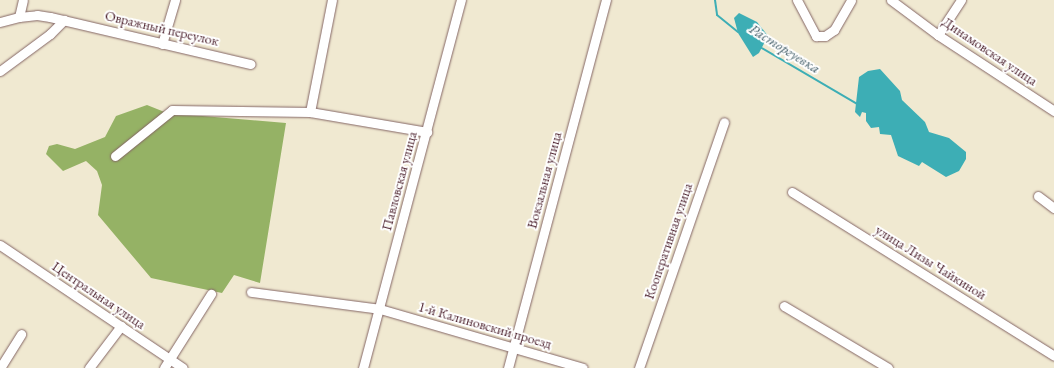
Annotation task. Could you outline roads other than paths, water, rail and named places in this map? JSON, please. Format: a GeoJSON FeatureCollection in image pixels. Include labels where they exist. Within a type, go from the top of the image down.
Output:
{"type":"FeatureCollection","features":[{"type":"Feature","properties":{"kind":"street"},"geometry":{"type":"LineString","coordinates":[[18,17],[23,0]]}},
{"type":"Feature","properties":{"kind":"street"},"geometry":{"type":"LineString","coordinates":[[162,44],[175,0]]}},
{"type":"Feature","properties":{"kind":"street"},"geometry":{"type":"LineString","coordinates":[[310,112],[332,0]]}},
{"type":"Feature","properties":{"kind":"street","name":"Павловская улица"},"geometry":{"type":"LineString","coordinates":[[363,368],[380,309],[461,0]]}},
{"type":"Feature","properties":{"kind":"street","name":"Вокзальная улица"},"geometry":{"type":"LineString","coordinates":[[508,368],[606,0]]}},
{"type":"Feature","properties":{"kind":"street"},"geometry":{"type":"LineString","coordinates":[[797,0],[816,36],[825,36],[834,30],[851,0]]}},
{"type":"Feature","properties":{"kind":"street","name":"Динамовская улица"},"geometry":{"type":"LineString","coordinates":[[891,0],[938,35],[1054,111]]}},
{"type":"Feature","properties":{"kind":"street"},"geometry":{"type":"LineString","coordinates":[[938,35],[961,0]]}},
{"type":"Feature","properties":{"kind":"street","name":"Овражный переулок"},"geometry":{"type":"LineString","coordinates":[[0,22],[18,17],[37,15],[251,64]]}},
{"type":"Feature","properties":{"kind":"street"},"geometry":{"type":"LineString","coordinates":[[0,71],[50,34],[64,20]]}},
{"type":"Feature","properties":{"kind":"street"},"geometry":{"type":"LineString","coordinates":[[115,156],[172,110],[310,112],[427,132]]}},
{"type":"Feature","properties":{"kind":"street","name":"Кооперативная улица"},"geometry":{"type":"LineString","coordinates":[[640,368],[724,122]]}},
{"type":"Feature","properties":{"kind":"street","name":"улица Лизы Чайкиной"},"geometry":{"type":"LineString","coordinates":[[792,192],[1054,356]]}},
{"type":"Feature","properties":{"kind":"street"},"geometry":{"type":"LineString","coordinates":[[1038,196],[1054,208]]}},
{"type":"Feature","properties":{"kind":"street","name":"Центральная улица"},"geometry":{"type":"LineString","coordinates":[[0,245],[183,368]]}},
{"type":"Feature","properties":{"kind":"street","name":"1-й Калиновский проезд"},"geometry":{"type":"LineString","coordinates":[[251,292],[380,309],[513,349],[583,368]]}},
{"type":"Feature","properties":{"kind":"street"},"geometry":{"type":"LineString","coordinates":[[164,368],[211,294]]}},
{"type":"Feature","properties":{"kind":"street"},"geometry":{"type":"LineString","coordinates":[[784,306],[888,368]]}},
{"type":"Feature","properties":{"kind":"street"},"geometry":{"type":"LineString","coordinates":[[89,368],[120,326]]}},
{"type":"Feature","properties":{"kind":"street"},"geometry":{"type":"LineString","coordinates":[[0,368],[21,334]]}},
{"type":"Feature","properties":{"kind":"water"},"geometry":{"type":"Polygon","coordinates":[[[739,13],[757,22],[768,36],[759,53],[753,57],[738,33],[734,18],[739,13]]]}},
{"type":"Feature","properties":{"kind":"water"},"geometry":{"type":"Polygon","coordinates":[[[880,69],[900,91],[902,100],[925,122],[929,132],[949,138],[966,152],[966,159],[959,171],[946,177],[922,162],[919,166],[898,156],[891,135],[880,134],[879,127],[871,128],[866,121],[866,113],[862,112],[860,117],[855,112],[859,77],[868,71],[880,69]]]}},
{"type":"Feature","properties":{"kind":"waterway","name":"Расторгуевка"},"geometry":{"type":"LineString","coordinates":[[715,0],[717,15],[738,32]]}},
{"type":"Feature","properties":{"kind":"waterway","name":"Расторгуевка"},"geometry":{"type":"LineString","coordinates":[[760,47],[857,104]]}}]}
